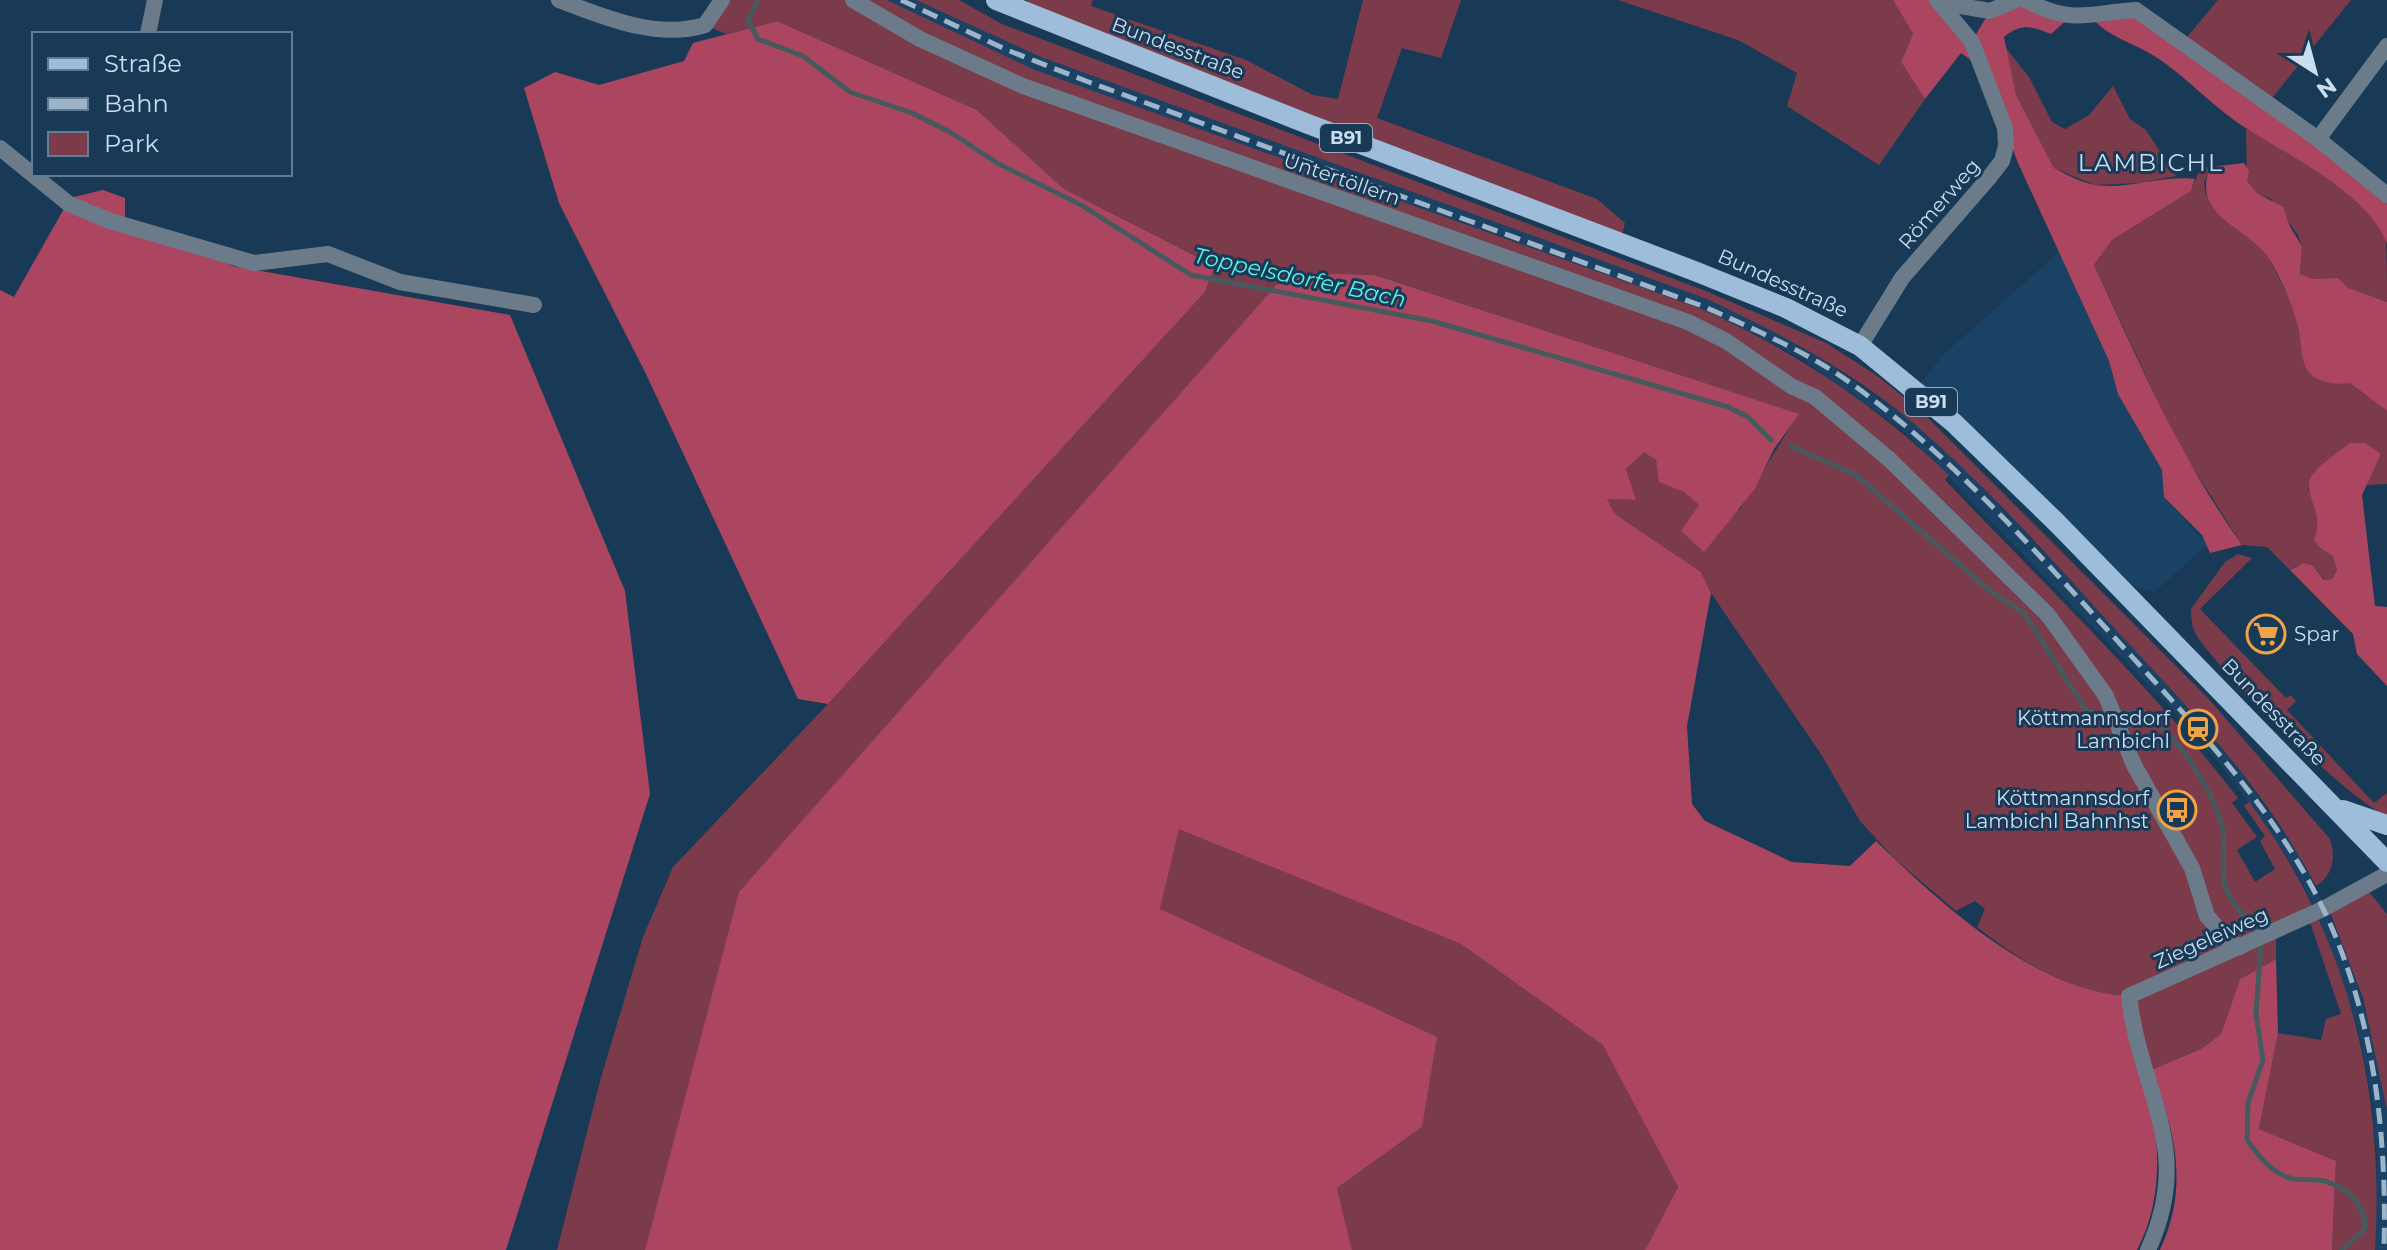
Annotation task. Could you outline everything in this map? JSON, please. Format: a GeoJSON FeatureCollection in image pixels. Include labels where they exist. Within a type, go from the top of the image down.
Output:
{"type":"FeatureCollection","features":[{"type":"Feature","properties":{"kind":"main road","name":"Bundesstraße"},"geometry":{"type":"LineString","coordinates":[[996,0],[1280,113],[1697,272],[1786,308],[1860,346],[1916,389],[2036,502],[2387,862]]}},
{"type":"Feature","properties":{"kind":"main road"},"geometry":{"type":"LineString","coordinates":[[2314,789],[2348,813],[2387,825]]}},
{"type":"Feature","properties":{"kind":"street"},"geometry":{"type":"LineString","coordinates":[[148,32],[155,0]]}},
{"type":"Feature","properties":{"kind":"street"},"geometry":{"type":"LineString","coordinates":[[559,0],[618,20],[677,31],[705,25],[722,0]]}},
{"type":"Feature","properties":{"kind":"street","name":"Untertöllern"},"geometry":{"type":"LineString","coordinates":[[853,0],[920,39],[1023,86],[1688,322],[1726,341],[1791,386],[1815,397],[1890,460],[2048,615],[2089,669],[2109,703],[2149,793],[2186,856],[2207,916],[2229,941],[2240,947]]}},
{"type":"Feature","properties":{"kind":"street"},"geometry":{"type":"LineString","coordinates":[[1940,2],[1990,11],[2016,0]]}},
{"type":"Feature","properties":{"kind":"street"},"geometry":{"type":"LineString","coordinates":[[2026,0],[2051,14],[2070,17],[2139,5],[2318,139],[2387,195]]}},
{"type":"Feature","properties":{"kind":"street","name":"Römerweg"},"geometry":{"type":"LineString","coordinates":[[1860,346],[1902,278],[2002,161],[2006,146],[2005,128],[1972,42],[1940,2]]}},
{"type":"Feature","properties":{"kind":"street"},"geometry":{"type":"LineString","coordinates":[[1972,42],[1990,11]]}},
{"type":"Feature","properties":{"kind":"street"},"geometry":{"type":"LineString","coordinates":[[2318,139],[2387,46]]}},
{"type":"Feature","properties":{"kind":"street"},"geometry":{"type":"LineString","coordinates":[[0,148],[32,169]]}},
{"type":"Feature","properties":{"kind":"street"},"geometry":{"type":"LineString","coordinates":[[48,179],[69,204],[110,221],[254,263],[328,254],[400,282],[534,305]]}},
{"type":"Feature","properties":{"kind":"street","name":"Ziegeleiweg"},"geometry":{"type":"LineString","coordinates":[[2148,1250],[2166,1204],[2168,1153],[2164,1127],[2134,1038],[2129,996],[2308,915],[2387,874]]}},
{"type":"Feature","properties":{"kind":"shaded area"},"geometry":{"type":"Polygon","coordinates":[[[887,0],[916,0],[1041,57],[1707,299],[1772,329],[1834,367],[1911,421],[1968,472],[2143,658],[2230,756],[2299,854],[2350,960],[2375,1046],[2387,1110],[2387,1250],[2375,1250],[2377,1159],[2372,1098],[2356,1021],[2317,911],[2289,860],[2225,770],[2164,701],[1904,431],[1799,357],[1702,309],[1035,70],[887,0]]]}},
{"type":"Feature","properties":{"kind":"shaded area"},"geometry":{"type":"Polygon","coordinates":[[[1893,0],[1937,0],[1972,41],[1990,11],[2012,1],[2070,17],[2051,34],[2026,27],[2004,37],[2016,95],[2054,168],[2084,182],[2107,186],[2195,179],[2191,191],[2112,240],[2094,265],[2180,444],[2242,545],[2210,553],[2202,535],[2164,497],[2162,470],[2118,394],[2109,361],[2018,163],[1983,69],[1961,53],[1925,99],[1901,62],[1913,34],[1893,0]]]}},
{"type":"Feature","properties":{"kind":"shaded area"},"geometry":{"type":"Polygon","coordinates":[[[2136,10],[2387,195],[2387,243],[2377,225],[2346,192],[2235,121],[2168,65],[2111,34],[2090,15],[2136,10]]]}},
{"type":"Feature","properties":{"kind":"shaded area"},"geometry":{"type":"Polygon","coordinates":[[[777,21],[977,110],[1064,189],[1215,266],[1205,292],[828,704],[798,699],[646,374],[559,203],[524,88],[555,72],[599,85],[684,61],[693,43],[777,21]]]}},
{"type":"Feature","properties":{"kind":"shaded area"},"geometry":{"type":"Polygon","coordinates":[[[2244,163],[2249,171],[2247,181],[2257,193],[2283,207],[2290,227],[2302,246],[2300,274],[2313,279],[2338,278],[2349,288],[2387,302],[2387,411],[2350,383],[2326,382],[2310,373],[2303,360],[2291,304],[2271,262],[2262,250],[2216,211],[2208,199],[2206,185],[2210,167],[2244,163]]]}},
{"type":"Feature","properties":{"kind":"shaded area"},"geometry":{"type":"Polygon","coordinates":[[[103,190],[125,198],[125,220],[233,266],[510,315],[625,591],[650,794],[506,1250],[0,1250],[0,290],[14,297],[70,198],[103,190]]]}},
{"type":"Feature","properties":{"kind":"shaded area"},"geometry":{"type":"Polygon","coordinates":[[[2059,252],[2109,361],[2118,394],[2162,470],[2164,497],[2207,544],[2155,592],[2115,581],[1916,389],[1943,355],[2059,252]]]}},
{"type":"Feature","properties":{"kind":"shaded area"},"geometry":{"type":"Polygon","coordinates":[[[1313,273],[1375,275],[1799,414],[1774,449],[1754,490],[1704,552],[1681,531],[1699,505],[1684,492],[1659,482],[1656,460],[1644,452],[1626,469],[1636,500],[1607,499],[1615,514],[1701,572],[1711,593],[1687,726],[1692,804],[1705,821],[1792,862],[1850,866],[1876,841],[1929,891],[2025,962],[2059,979],[2094,991],[2129,996],[2150,1092],[2157,1156],[2156,1188],[2149,1220],[2137,1250],[1645,1250],[1678,1187],[1603,1045],[1461,944],[1179,829],[1160,909],[1437,1037],[1422,1127],[1337,1188],[1352,1250],[645,1250],[739,892],[1277,284],[1313,273]]]}},
{"type":"Feature","properties":{"kind":"shaded area"},"geometry":{"type":"Polygon","coordinates":[[[2350,443],[2365,443],[2381,454],[2362,495],[2375,606],[2387,607],[2387,686],[2357,654],[2353,634],[2290,570],[2304,563],[2313,566],[2324,580],[2332,579],[2337,570],[2333,556],[2320,548],[2314,539],[2317,521],[2309,484],[2319,468],[2350,443]]]}},
{"type":"Feature","properties":{"kind":"shaded area"},"geometry":{"type":"Polygon","coordinates":[[[2276,959],[2278,1033],[2259,1129],[2336,1161],[2332,1250],[2160,1250],[2174,1204],[2176,1160],[2167,1115],[2151,1070],[2201,1049],[2221,1034],[2240,979],[2276,959]]]}},
{"type":"Feature","properties":{"kind":"green space"},"geometry":{"type":"Polygon","coordinates":[[[722,0],[887,0],[1035,70],[1702,309],[1770,343],[1863,403],[1949,475],[1945,480],[2133,675],[2204,756],[2238,798],[2232,803],[2257,837],[2237,850],[2255,882],[2275,869],[2260,841],[2265,836],[2244,806],[2249,802],[2283,852],[2312,905],[2335,959],[2353,1014],[2366,1071],[2373,1130],[2377,1189],[2375,1250],[2332,1250],[2336,1161],[2259,1129],[2278,1033],[2321,1040],[2326,1019],[2341,1014],[2308,916],[2276,930],[2276,959],[2240,979],[2221,1034],[2201,1049],[2151,1070],[2129,996],[2087,989],[2029,963],[1977,927],[1985,909],[1975,901],[1956,911],[1895,859],[1860,821],[1821,754],[1711,593],[1701,572],[1615,514],[1607,499],[1635,500],[1626,469],[1644,451],[1656,460],[1660,482],[1685,492],[1699,505],[1740,509],[1798,414],[1376,275],[1313,273],[1277,284],[740,892],[645,1250],[557,1250],[600,1081],[643,937],[673,867],[828,704],[1205,292],[1215,266],[1064,189],[977,110],[777,21],[726,34],[705,25],[722,0]]]}},
{"type":"Feature","properties":{"kind":"green space"},"geometry":{"type":"Polygon","coordinates":[[[916,0],[959,0],[1002,24],[1708,292],[1826,343],[1876,375],[1920,410],[2207,697],[2330,839],[2333,859],[2326,877],[2316,886],[2274,816],[2225,752],[2172,690],[2018,524],[1913,423],[1840,370],[1788,339],[1707,299],[1041,57],[916,0]]]}},
{"type":"Feature","properties":{"kind":"green space"},"geometry":{"type":"Polygon","coordinates":[[[1027,0],[1093,0],[1091,6],[1246,60],[1313,95],[1338,99],[1363,0],[1461,0],[1441,58],[1402,48],[1377,118],[1597,199],[1625,223],[1620,243],[1022,11],[1027,0]]]}},
{"type":"Feature","properties":{"kind":"green space"},"geometry":{"type":"Polygon","coordinates":[[[1618,0],[1893,0],[1913,34],[1901,62],[1925,99],[1879,165],[1787,106],[1797,73],[1738,40],[1618,0]]]}},
{"type":"Feature","properties":{"kind":"green space"},"geometry":{"type":"Polygon","coordinates":[[[2218,0],[2351,0],[2268,103],[2182,43],[2218,0]]]}},
{"type":"Feature","properties":{"kind":"green space"},"geometry":{"type":"Polygon","coordinates":[[[2005,47],[2029,77],[2052,122],[2065,129],[2089,115],[2113,86],[2130,119],[2146,130],[2176,176],[2140,183],[2094,185],[2054,168],[2016,95],[2005,47]]]}},
{"type":"Feature","properties":{"kind":"green space"},"geometry":{"type":"Polygon","coordinates":[[[2246,129],[2325,176],[2364,208],[2378,224],[2386,240],[2387,302],[2349,288],[2338,278],[2313,280],[2300,274],[2302,246],[2298,235],[2271,199],[2257,193],[2247,181],[2246,129]]]}},
{"type":"Feature","properties":{"kind":"green space"},"geometry":{"type":"Polygon","coordinates":[[[2210,167],[2204,183],[2206,194],[2265,251],[2292,303],[2299,331],[2350,383],[2387,411],[2387,484],[2366,485],[2381,454],[2347,457],[2327,463],[2319,469],[2308,489],[2316,504],[2320,548],[2333,555],[2337,570],[2332,579],[2325,580],[2313,566],[2296,566],[2290,570],[2267,547],[2242,545],[2178,444],[2094,265],[2112,240],[2191,191],[2200,169],[2210,167]]]}},
{"type":"Feature","properties":{"kind":"green space"},"geometry":{"type":"Polygon","coordinates":[[[2238,554],[2252,558],[2200,609],[2286,698],[2291,695],[2296,701],[2287,710],[2374,803],[2387,793],[2387,816],[2344,787],[2317,763],[2234,680],[2197,636],[2192,625],[2191,609],[2225,562],[2238,554]]]}},
{"type":"Feature","properties":{"kind":"green space"},"geometry":{"type":"Polygon","coordinates":[[[1179,828],[1461,944],[1604,1045],[1678,1187],[1645,1250],[1352,1250],[1337,1188],[1422,1127],[1160,909],[1179,828]]]}},
{"type":"Feature","properties":{"kind":"green space"},"geometry":{"type":"Polygon","coordinates":[[[2365,887],[2387,914],[2387,1110],[2363,998],[2328,907],[2365,887]]]}},
{"type":"Feature","properties":{"kind":"waterway","name":"Toppelsdorfer Bach"},"geometry":{"type":"LineString","coordinates":[[758,0],[748,20],[758,39],[803,56],[850,92],[912,113],[950,132],[997,163],[1083,206],[1191,275],[1432,321],[1728,407],[1748,417],[1771,440]]}},
{"type":"Feature","properties":{"kind":"waterway","name":"Toppelsdorfer Bach"},"geometry":{"type":"LineString","coordinates":[[1791,446],[1856,475],[1989,590],[2024,613],[2086,710],[2145,716],[2170,736],[2194,767],[2213,801],[2223,831],[2223,873],[2227,892],[2258,931]]}},
{"type":"Feature","properties":{"kind":"waterway","name":"Toppelsdorfer Bach"},"geometry":{"type":"LineString","coordinates":[[2261,944],[2256,1014],[2263,1060],[2248,1103],[2247,1140],[2264,1162],[2280,1174],[2332,1184],[2354,1198],[2363,1212],[2365,1229],[2342,1250]]}},
{"type":"Feature","properties":{"kind":"railway"},"geometry":{"type":"LineString","coordinates":[[901,0],[1007,50],[1086,81],[1705,307],[1781,342],[1835,372],[1923,441],[2021,536],[2203,735],[2259,805],[2308,879],[2344,958],[2367,1040],[2380,1123],[2384,1250]]}},
{"type":"Feature","properties":{"kind":"place","name":"Spar"},"geometry":{"type":"Point","coordinates":[2266,634]}},
{"type":"Feature","properties":{"kind":"place","name":"Köttmannsdorf Lambichl"},"geometry":{"type":"Point","coordinates":[2198,729]}},
{"type":"Feature","properties":{"kind":"place","name":"Köttmannsdorf Lambichl Bahnhst"},"geometry":{"type":"Point","coordinates":[2177,810]}},
{"type":"Feature","properties":{"kind":"district","name":"LAMBICHL"},"geometry":{"type":"Point","coordinates":[2151,163]}}]}
